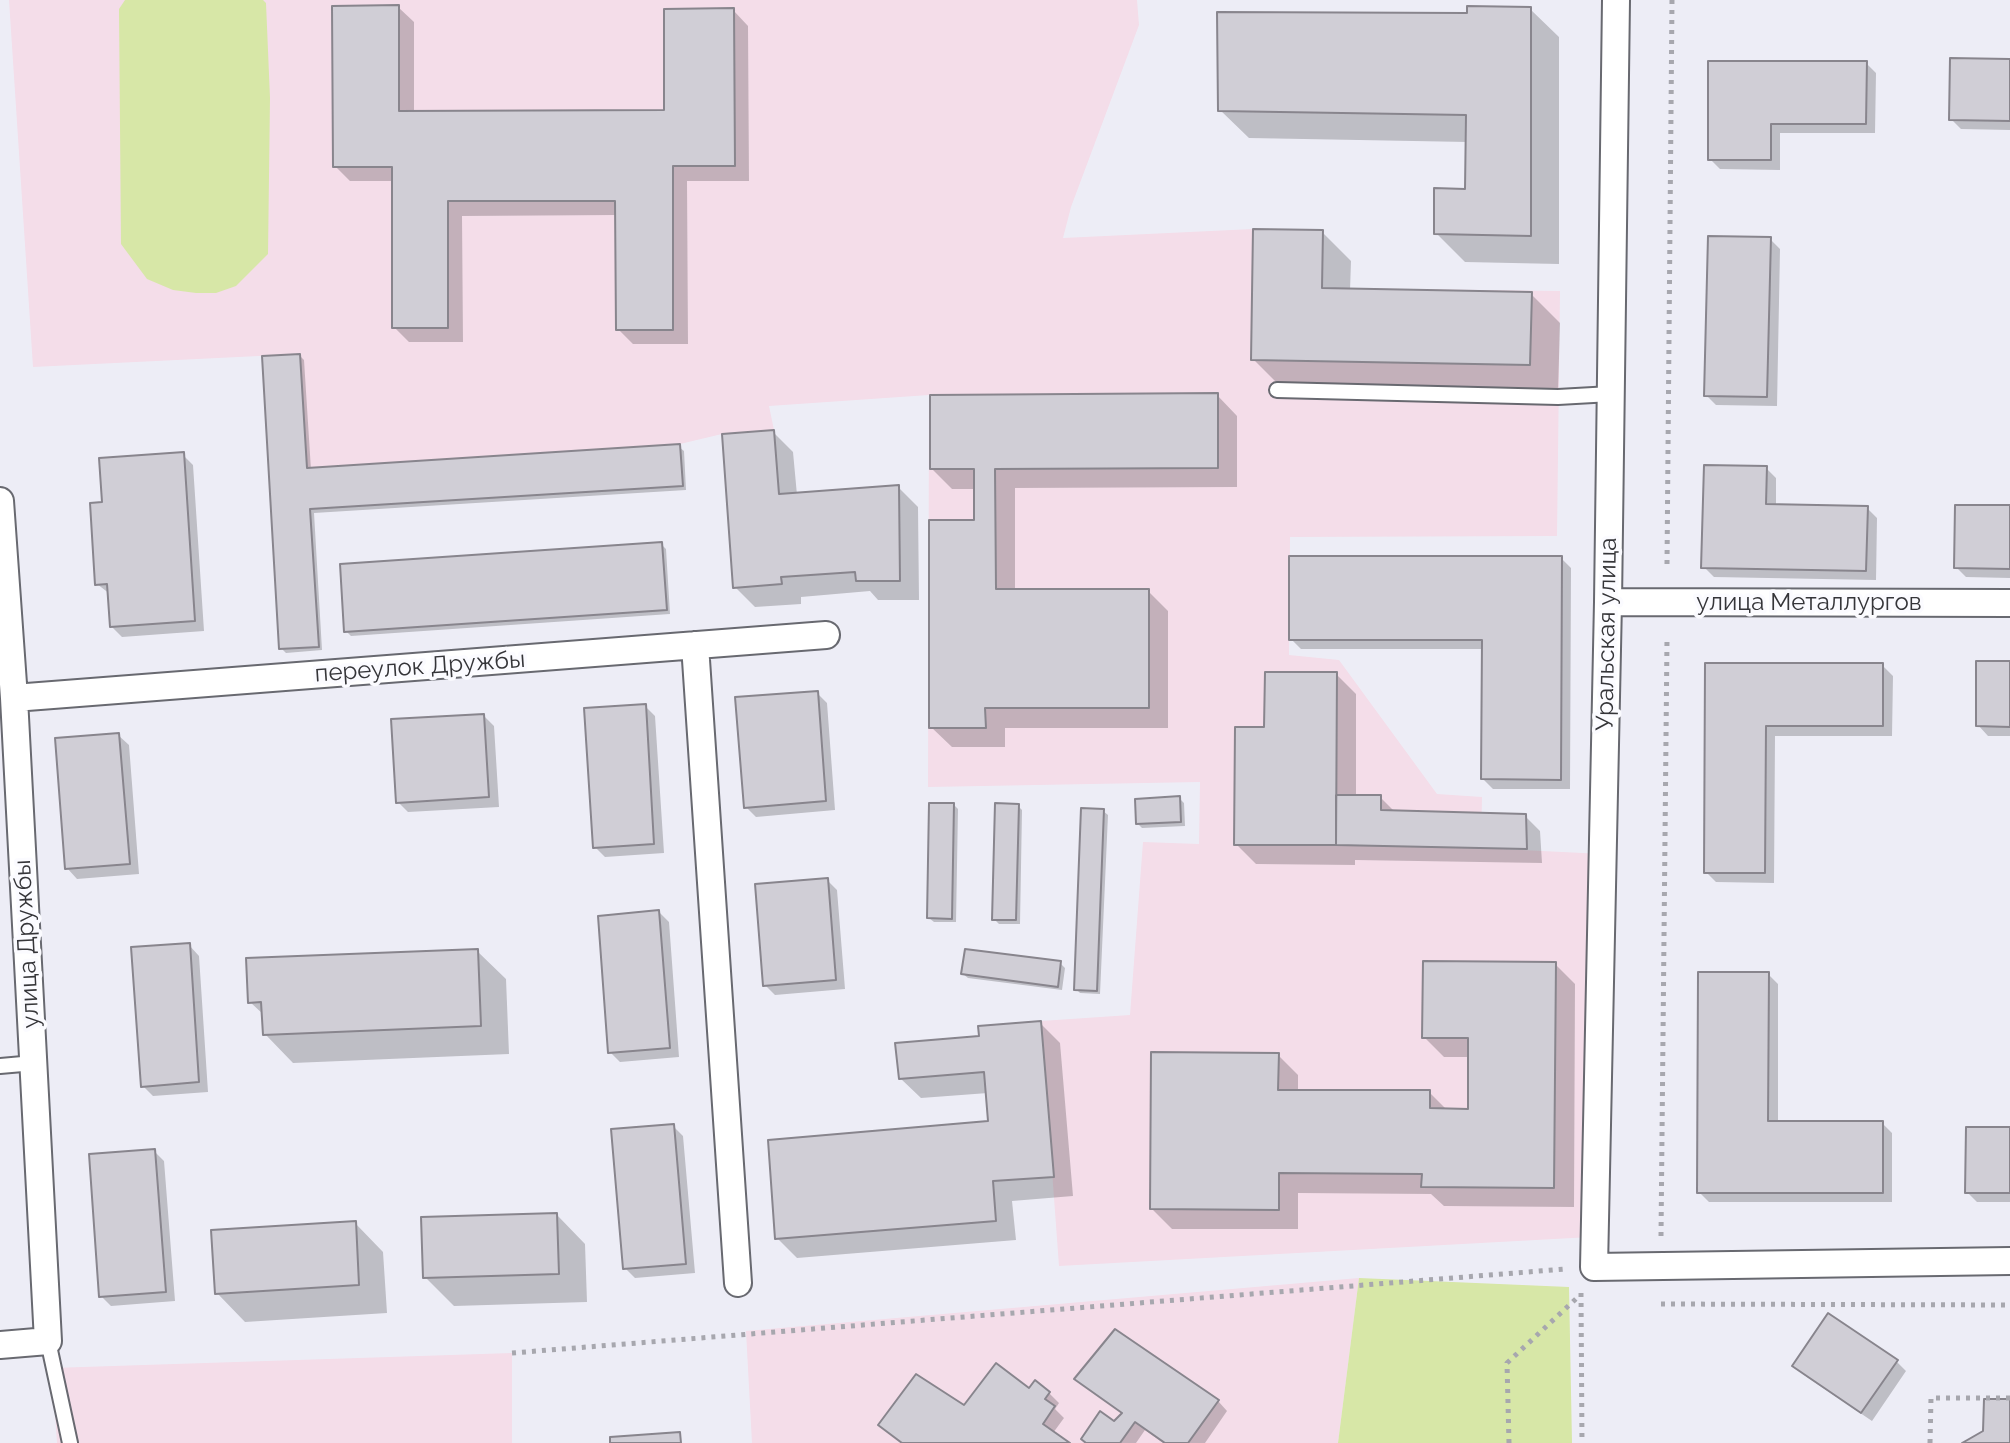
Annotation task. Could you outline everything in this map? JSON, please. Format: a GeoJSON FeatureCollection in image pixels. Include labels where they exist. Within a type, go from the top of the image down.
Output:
{"type":"FeatureCollection","features":[{"type":"Feature","properties":{"kind":"street","name":"Уральская улица"},"geometry":{"type":"LineString","coordinates":[[1594,1267],[1608,602],[1616,0]]}},
{"type":"Feature","properties":{"kind":"street","name":"улица Дружбы"},"geometry":{"type":"LineString","coordinates":[[0,501],[7,699],[34,1063],[48,1341]]}},
{"type":"Feature","properties":{"kind":"street","name":"улица Металлургов"},"geometry":{"type":"LineString","coordinates":[[1608,602],[2010,603]]}},
{"type":"Feature","properties":{"kind":"street","name":"переулок Дружбы"},"geometry":{"type":"LineString","coordinates":[[7,699],[826,635]]}},
{"type":"Feature","properties":{"kind":"street"},"geometry":{"type":"LineString","coordinates":[[695,645],[738,1283]]}},
{"type":"Feature","properties":{"kind":"street"},"geometry":{"type":"LineString","coordinates":[[1594,1267],[2010,1261]]}},
{"type":"Feature","properties":{"kind":"street"},"geometry":{"type":"LineString","coordinates":[[0,1345],[48,1341]]}},
{"type":"Feature","properties":{"kind":"lane"},"geometry":{"type":"LineString","coordinates":[[1277,390],[1558,397],[1611,394]]}},
{"type":"Feature","properties":{"kind":"lane"},"geometry":{"type":"LineString","coordinates":[[0,1066],[34,1063]]}},
{"type":"Feature","properties":{"kind":"lane"},"geometry":{"type":"LineString","coordinates":[[48,1341],[70,1443]]}},
{"type":"Feature","properties":{"kind":"path"},"geometry":{"type":"LineString","coordinates":[[1667,564],[1672,0]]}},
{"type":"Feature","properties":{"kind":"path"},"geometry":{"type":"LineString","coordinates":[[1661,1236],[1667,639]]}},
{"type":"Feature","properties":{"kind":"path"},"geometry":{"type":"LineString","coordinates":[[1509,1443],[1507,1363],[1580,1295],[1594,1267]]}},
{"type":"Feature","properties":{"kind":"path"},"geometry":{"type":"LineString","coordinates":[[512,1353],[1594,1267]]}},
{"type":"Feature","properties":{"kind":"path"},"geometry":{"type":"LineString","coordinates":[[1580,1295],[1582,1443]]}},
{"type":"Feature","properties":{"kind":"path"},"geometry":{"type":"LineString","coordinates":[[1661,1304],[2010,1305]]}},
{"type":"Feature","properties":{"kind":"path"},"geometry":{"type":"LineString","coordinates":[[1930,1443],[1931,1398],[2010,1398]]}},
{"type":"Feature","properties":{"kind":"shaded area"},"geometry":{"type":"Polygon","coordinates":[[[9,0],[1137,0],[1139,25],[1071,207],[1063,238],[1253,229],[1323,230],[1322,288],[1560,291],[1557,536],[1290,537],[1289,655],[1339,660],[1437,794],[1482,797],[1481,848],[1603,854],[1591,1237],[1059,1266],[1041,1021],[1130,1015],[1143,842],[1199,844],[1200,782],[928,787],[929,395],[769,406],[774,430],[722,434],[680,444],[307,468],[300,354],[33,367],[9,0]]]}},
{"type":"Feature","properties":{"kind":"shaded area"},"geometry":{"type":"Polygon","coordinates":[[[1359,1278],[1338,1443],[752,1443],[746,1331],[1359,1278]]]}},
{"type":"Feature","properties":{"kind":"shaded area"},"geometry":{"type":"Polygon","coordinates":[[[512,1353],[512,1443],[57,1443],[52,1368],[512,1353]]]}},
{"type":"Feature","properties":{"kind":"green space"},"geometry":{"type":"Polygon","coordinates":[[[125,0],[263,0],[266,3],[270,98],[268,254],[236,286],[216,293],[173,290],[147,279],[121,244],[119,9],[125,0]]]}},
{"type":"Feature","properties":{"kind":"green space"},"geometry":{"type":"Polygon","coordinates":[[[1359,1278],[1569,1287],[1572,1443],[1338,1443],[1359,1278]]]}},
{"type":"Feature","properties":{"kind":"building"},"geometry":{"type":"Polygon","coordinates":[[[399,5],[399,111],[664,110],[664,9],[734,8],[735,166],[673,166],[673,330],[616,330],[615,201],[448,201],[448,328],[392,328],[392,167],[333,167],[332,6],[399,5]]]}},
{"type":"Feature","properties":{"kind":"building"},"geometry":{"type":"Polygon","coordinates":[[[1467,6],[1531,7],[1531,236],[1434,234],[1434,188],[1465,189],[1466,115],[1218,111],[1217,12],[1467,13],[1467,6]]]}},
{"type":"Feature","properties":{"kind":"building"},"geometry":{"type":"Polygon","coordinates":[[[1950,58],[2010,59],[2010,121],[1949,120],[1950,58]]]}},
{"type":"Feature","properties":{"kind":"building"},"geometry":{"type":"Polygon","coordinates":[[[1708,61],[1867,61],[1866,124],[1771,124],[1771,160],[1708,160],[1708,61]]]}},
{"type":"Feature","properties":{"kind":"building"},"geometry":{"type":"Polygon","coordinates":[[[1253,229],[1323,230],[1322,288],[1532,292],[1530,365],[1251,360],[1253,229]]]}},
{"type":"Feature","properties":{"kind":"building"},"geometry":{"type":"Polygon","coordinates":[[[1708,236],[1771,237],[1767,397],[1704,396],[1708,236]]]}},
{"type":"Feature","properties":{"kind":"building"},"geometry":{"type":"Polygon","coordinates":[[[300,354],[307,468],[680,444],[683,486],[310,509],[319,647],[279,649],[262,356],[300,354]]]}},
{"type":"Feature","properties":{"kind":"building"},"geometry":{"type":"Polygon","coordinates":[[[1218,393],[1218,468],[995,469],[996,589],[1149,589],[1149,708],[985,708],[986,728],[929,728],[929,520],[974,520],[974,469],[930,469],[930,395],[1218,393]]]}},
{"type":"Feature","properties":{"kind":"building"},"geometry":{"type":"Polygon","coordinates":[[[774,430],[779,494],[899,485],[900,581],[856,581],[855,572],[781,577],[782,584],[733,588],[722,434],[774,430]]]}},
{"type":"Feature","properties":{"kind":"building"},"geometry":{"type":"Polygon","coordinates":[[[184,452],[195,621],[110,627],[107,584],[95,585],[90,503],[102,502],[99,458],[184,452]]]}},
{"type":"Feature","properties":{"kind":"building"},"geometry":{"type":"Polygon","coordinates":[[[1704,465],[1767,466],[1766,504],[1868,506],[1866,571],[1701,568],[1704,465]]]}},
{"type":"Feature","properties":{"kind":"building"},"geometry":{"type":"Polygon","coordinates":[[[1955,505],[2010,505],[2010,569],[1954,568],[1955,505]]]}},
{"type":"Feature","properties":{"kind":"building"},"geometry":{"type":"Polygon","coordinates":[[[662,542],[667,610],[344,632],[340,564],[662,542]]]}},
{"type":"Feature","properties":{"kind":"building"},"geometry":{"type":"Polygon","coordinates":[[[1289,556],[1562,556],[1561,780],[1481,779],[1482,640],[1289,640],[1289,556]]]}},
{"type":"Feature","properties":{"kind":"building"},"geometry":{"type":"Polygon","coordinates":[[[1976,661],[2010,661],[2010,727],[1976,726],[1976,661]]]}},
{"type":"Feature","properties":{"kind":"building"},"geometry":{"type":"Polygon","coordinates":[[[1705,663],[1883,663],[1883,726],[1766,726],[1765,873],[1704,873],[1705,663]]]}},
{"type":"Feature","properties":{"kind":"building"},"geometry":{"type":"Polygon","coordinates":[[[1265,672],[1337,672],[1336,845],[1234,845],[1235,727],[1264,727],[1265,672]]]}},
{"type":"Feature","properties":{"kind":"building"},"geometry":{"type":"Polygon","coordinates":[[[818,691],[826,801],[744,808],[735,697],[818,691]]]}},
{"type":"Feature","properties":{"kind":"building"},"geometry":{"type":"Polygon","coordinates":[[[646,704],[654,844],[593,848],[584,708],[646,704]]]}},
{"type":"Feature","properties":{"kind":"building"},"geometry":{"type":"Polygon","coordinates":[[[484,714],[489,797],[396,803],[391,719],[484,714]]]}},
{"type":"Feature","properties":{"kind":"building"},"geometry":{"type":"Polygon","coordinates":[[[119,733],[130,864],[65,869],[55,738],[119,733]]]}},
{"type":"Feature","properties":{"kind":"building"},"geometry":{"type":"Polygon","coordinates":[[[1336,795],[1381,795],[1381,810],[1526,814],[1527,849],[1336,845],[1336,795]]]}},
{"type":"Feature","properties":{"kind":"building"},"geometry":{"type":"Polygon","coordinates":[[[1180,796],[1181,822],[1136,824],[1135,799],[1180,796]]]}},
{"type":"Feature","properties":{"kind":"building"},"geometry":{"type":"Polygon","coordinates":[[[929,803],[954,803],[952,919],[927,918],[929,803]]]}},
{"type":"Feature","properties":{"kind":"building"},"geometry":{"type":"Polygon","coordinates":[[[995,803],[1019,804],[1016,920],[992,920],[995,803]]]}},
{"type":"Feature","properties":{"kind":"building"},"geometry":{"type":"Polygon","coordinates":[[[1081,808],[1104,809],[1097,991],[1074,990],[1081,808]]]}},
{"type":"Feature","properties":{"kind":"building"},"geometry":{"type":"Polygon","coordinates":[[[828,878],[836,980],[763,986],[755,884],[828,878]]]}},
{"type":"Feature","properties":{"kind":"building"},"geometry":{"type":"Polygon","coordinates":[[[659,910],[670,1048],[608,1053],[598,916],[659,910]]]}},
{"type":"Feature","properties":{"kind":"building"},"geometry":{"type":"Polygon","coordinates":[[[190,943],[199,1082],[141,1087],[131,947],[190,943]]]}},
{"type":"Feature","properties":{"kind":"building"},"geometry":{"type":"Polygon","coordinates":[[[478,949],[481,1026],[263,1035],[261,1002],[248,1003],[246,958],[478,949]]]}},
{"type":"Feature","properties":{"kind":"building"},"geometry":{"type":"Polygon","coordinates":[[[965,949],[1061,961],[1058,987],[961,974],[965,949]]]}},
{"type":"Feature","properties":{"kind":"building"},"geometry":{"type":"Polygon","coordinates":[[[1423,961],[1556,962],[1554,1188],[1421,1187],[1422,1174],[1279,1173],[1279,1210],[1150,1209],[1151,1052],[1279,1053],[1278,1090],[1430,1090],[1430,1108],[1468,1109],[1468,1038],[1422,1038],[1423,961]]]}},
{"type":"Feature","properties":{"kind":"building"},"geometry":{"type":"Polygon","coordinates":[[[1698,972],[1769,972],[1768,1121],[1883,1121],[1883,1193],[1697,1193],[1698,972]]]}},
{"type":"Feature","properties":{"kind":"building"},"geometry":{"type":"Polygon","coordinates":[[[1041,1021],[1054,1177],[993,1181],[996,1221],[775,1239],[768,1140],[988,1121],[984,1072],[899,1079],[895,1043],[979,1036],[978,1026],[1041,1021]]]}},
{"type":"Feature","properties":{"kind":"building"},"geometry":{"type":"Polygon","coordinates":[[[674,1124],[686,1264],[623,1269],[611,1129],[674,1124]]]}},
{"type":"Feature","properties":{"kind":"building"},"geometry":{"type":"Polygon","coordinates":[[[1966,1127],[2010,1127],[2010,1193],[1965,1193],[1966,1127]]]}},
{"type":"Feature","properties":{"kind":"building"},"geometry":{"type":"Polygon","coordinates":[[[155,1149],[166,1292],[99,1297],[89,1154],[155,1149]]]}},
{"type":"Feature","properties":{"kind":"building"},"geometry":{"type":"Polygon","coordinates":[[[557,1213],[559,1274],[423,1278],[421,1217],[557,1213]]]}},
{"type":"Feature","properties":{"kind":"building"},"geometry":{"type":"Polygon","coordinates":[[[356,1221],[359,1285],[215,1294],[211,1230],[356,1221]]]}},
{"type":"Feature","properties":{"kind":"building"},"geometry":{"type":"Polygon","coordinates":[[[1828,1313],[1898,1360],[1861,1413],[1792,1366],[1828,1313]]]}},
{"type":"Feature","properties":{"kind":"building"},"geometry":{"type":"Polygon","coordinates":[[[1115,1329],[1219,1400],[1188,1443],[1165,1443],[1135,1422],[1120,1443],[1086,1443],[1081,1439],[1100,1411],[1114,1421],[1122,1413],[1074,1379],[1115,1329]]]}},
{"type":"Feature","properties":{"kind":"building"},"geometry":{"type":"Polygon","coordinates":[[[996,1363],[1029,1388],[1035,1380],[1050,1392],[1045,1399],[1055,1406],[1043,1424],[1070,1443],[902,1443],[878,1425],[916,1374],[964,1405],[996,1363]]]}},
{"type":"Feature","properties":{"kind":"building"},"geometry":{"type":"Polygon","coordinates":[[[1984,1399],[2010,1399],[2010,1443],[1962,1443],[1983,1431],[1984,1399]]]}},
{"type":"Feature","properties":{"kind":"building"},"geometry":{"type":"Polygon","coordinates":[[[680,1432],[681,1443],[610,1443],[610,1437],[680,1432]]]}}]}
